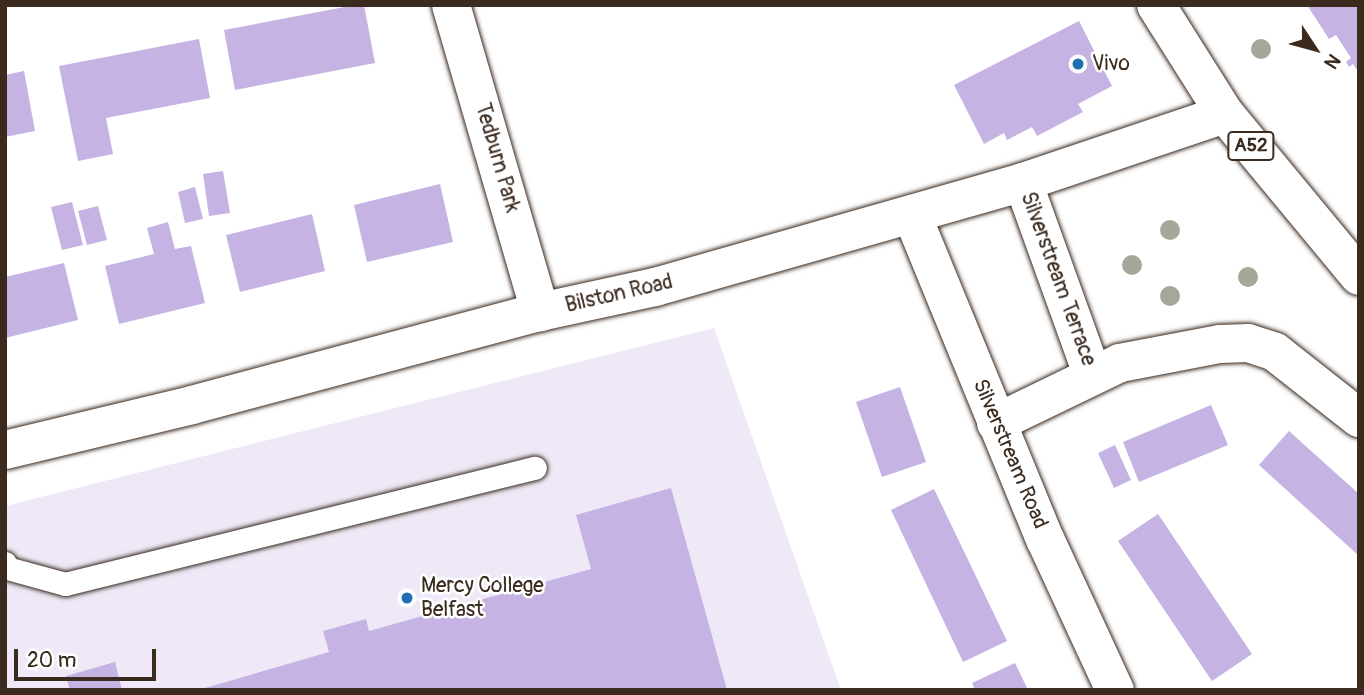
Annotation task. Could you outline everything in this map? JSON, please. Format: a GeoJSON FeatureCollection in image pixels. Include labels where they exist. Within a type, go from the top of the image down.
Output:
{"type":"FeatureCollection","features":[{"type":"Feature","properties":{"kind":"street","name":"Tedburn Park"},"geometry":{"type":"LineString","coordinates":[[451,5],[540,312]]}},
{"type":"Feature","properties":{"kind":"street","name":"A52"},"geometry":{"type":"LineString","coordinates":[[1156,5],[1225,114],[1359,276]]}},
{"type":"Feature","properties":{"kind":"street","name":"Bilston Road"},"geometry":{"type":"LineString","coordinates":[[5,450],[192,405],[540,312],[655,287],[1023,182],[1225,114]]}},
{"type":"Feature","properties":{"kind":"street","name":"Silverstream Terrace"},"geometry":{"type":"LineString","coordinates":[[1023,182],[1093,376]]}},
{"type":"Feature","properties":{"kind":"street","name":"Silverstream Road"},"geometry":{"type":"LineString","coordinates":[[912,215],[1046,541],[1115,690]]}},
{"type":"Feature","properties":{"kind":"street","name":"Silverstream Terrace"},"geometry":{"type":"LineString","coordinates":[[996,423],[1120,363],[1220,344],[1248,343],[1275,352],[1359,418]]}},
{"type":"Feature","properties":{"kind":"lane"},"geometry":{"type":"LineString","coordinates":[[5,563],[7,569],[65,584],[535,468]]}},
{"type":"Feature","properties":{"kind":"shaded area","name":"Mercy College Belfast"},"geometry":{"type":"Polygon","coordinates":[[[714,328],[841,690],[5,690],[5,506],[714,328]]]}},
{"type":"Feature","properties":{"kind":"building"},"geometry":{"type":"Polygon","coordinates":[[[364,5],[375,63],[235,90],[224,30],[364,5]]]}},
{"type":"Feature","properties":{"kind":"building"},"geometry":{"type":"Polygon","coordinates":[[[1307,5],[1359,5],[1359,73],[1353,64],[1349,67],[1346,62],[1351,58],[1336,35],[1329,39],[1307,5]]]}},
{"type":"Feature","properties":{"kind":"building"},"geometry":{"type":"Polygon","coordinates":[[[1079,21],[1112,86],[1078,104],[1083,112],[1037,136],[1032,127],[1007,140],[1004,133],[984,144],[954,85],[1079,21]]]}},
{"type":"Feature","properties":{"kind":"building"},"geometry":{"type":"Polygon","coordinates":[[[199,39],[210,98],[106,118],[113,154],[78,161],[59,66],[199,39]]]}},
{"type":"Feature","properties":{"kind":"building"},"geometry":{"type":"Polygon","coordinates":[[[24,71],[35,131],[5,137],[5,75],[24,71]]]}},
{"type":"Feature","properties":{"kind":"building"},"geometry":{"type":"Polygon","coordinates":[[[223,171],[230,213],[209,216],[203,174],[223,171]]]}},
{"type":"Feature","properties":{"kind":"building"},"geometry":{"type":"Polygon","coordinates":[[[440,184],[453,242],[367,262],[354,205],[440,184]]]}},
{"type":"Feature","properties":{"kind":"building"},"geometry":{"type":"Polygon","coordinates":[[[195,187],[203,219],[185,223],[178,192],[195,187]]]}},
{"type":"Feature","properties":{"kind":"building"},"geometry":{"type":"Polygon","coordinates":[[[72,202],[83,245],[62,250],[51,207],[72,202]]]}},
{"type":"Feature","properties":{"kind":"building"},"geometry":{"type":"Polygon","coordinates":[[[98,206],[107,240],[87,245],[78,211],[98,206]]]}},
{"type":"Feature","properties":{"kind":"building"},"geometry":{"type":"Polygon","coordinates":[[[312,214],[325,271],[240,292],[226,235],[312,214]]]}},
{"type":"Feature","properties":{"kind":"building"},"geometry":{"type":"Polygon","coordinates":[[[168,222],[175,249],[191,246],[205,303],[119,324],[105,266],[154,254],[147,228],[168,222]]]}},
{"type":"Feature","properties":{"kind":"building"},"geometry":{"type":"Polygon","coordinates":[[[64,263],[78,320],[5,338],[5,277],[64,263]]]}},
{"type":"Feature","properties":{"kind":"building"},"geometry":{"type":"Polygon","coordinates":[[[900,387],[926,462],[882,477],[856,402],[900,387]]]}},
{"type":"Feature","properties":{"kind":"building"},"geometry":{"type":"Polygon","coordinates":[[[1211,405],[1228,445],[1139,482],[1123,442],[1211,405]]]}},
{"type":"Feature","properties":{"kind":"building"},"geometry":{"type":"Polygon","coordinates":[[[1289,431],[1359,494],[1359,556],[1259,465],[1289,431]]]}},
{"type":"Feature","properties":{"kind":"building"},"geometry":{"type":"Polygon","coordinates":[[[1115,445],[1131,480],[1114,488],[1098,453],[1115,445]]]}},
{"type":"Feature","properties":{"kind":"building"},"geometry":{"type":"Polygon","coordinates":[[[671,488],[727,690],[198,690],[329,652],[323,631],[366,619],[369,631],[591,569],[576,515],[671,488]]]}},
{"type":"Feature","properties":{"kind":"building"},"geometry":{"type":"Polygon","coordinates":[[[934,489],[1007,641],[963,662],[891,510],[934,489]]]}},
{"type":"Feature","properties":{"kind":"building"},"geometry":{"type":"Polygon","coordinates":[[[1158,514],[1252,654],[1212,681],[1118,541],[1158,514]]]}},
{"type":"Feature","properties":{"kind":"building"},"geometry":{"type":"Polygon","coordinates":[[[115,662],[122,690],[70,690],[66,676],[115,662]]]}},
{"type":"Feature","properties":{"kind":"building"},"geometry":{"type":"Polygon","coordinates":[[[1015,663],[1028,690],[975,690],[972,683],[1015,663]]]}},
{"type":"Feature","properties":{"kind":"place","name":"Vivo"},"geometry":{"type":"Point","coordinates":[1078,64]}},
{"type":"Feature","properties":{"kind":"place","name":"Mercy College Belfast"},"geometry":{"type":"Point","coordinates":[407,598]}}]}
